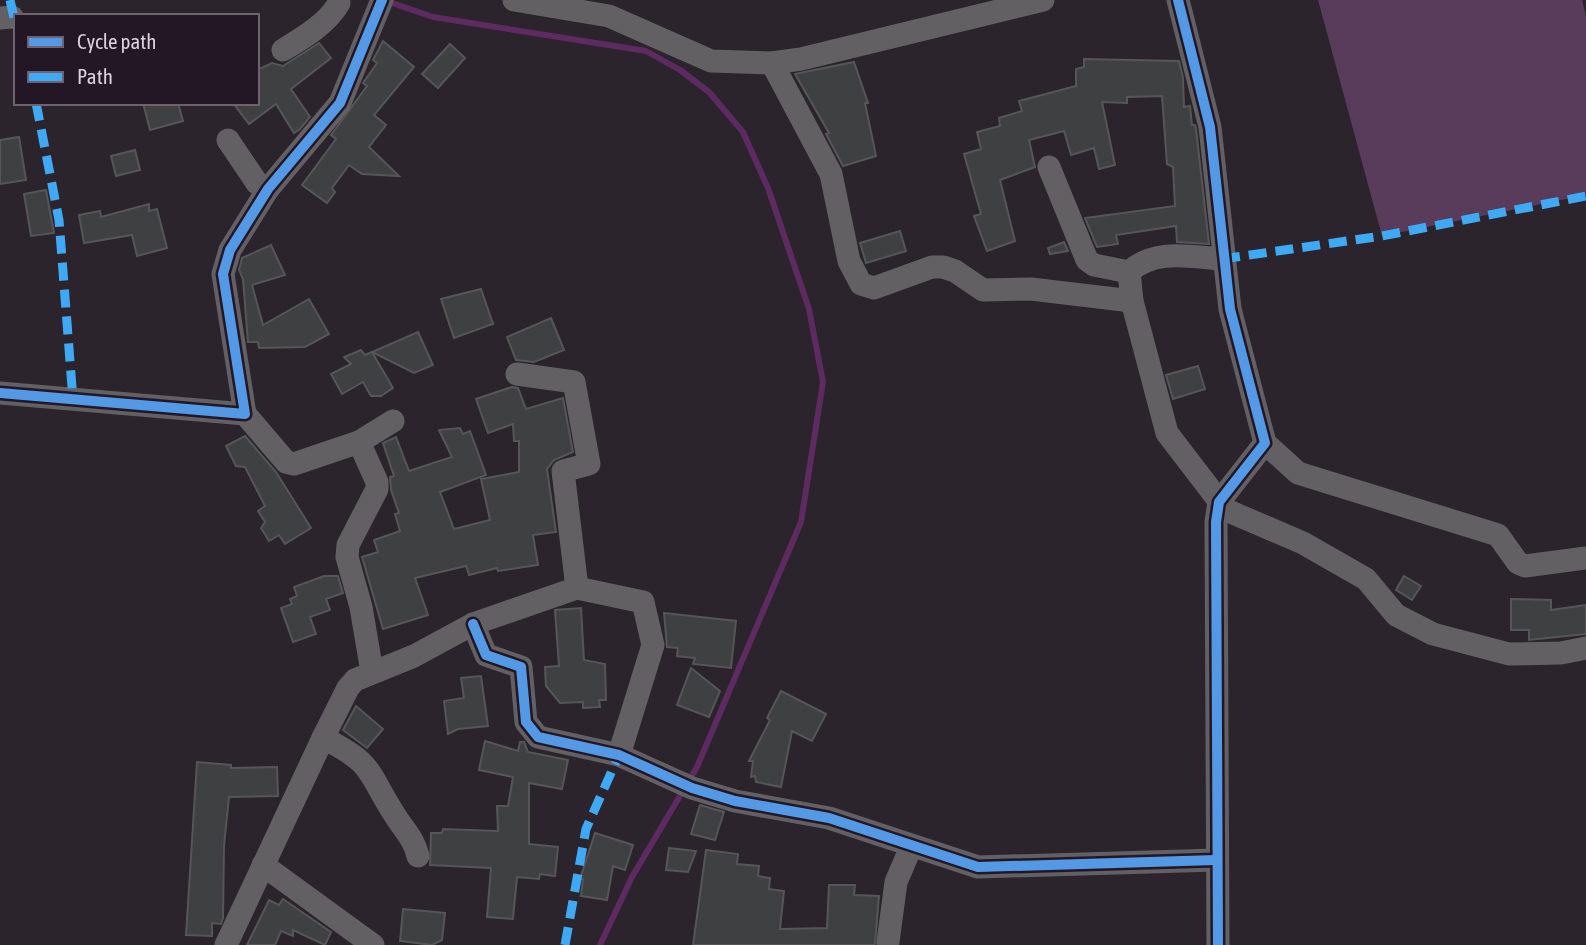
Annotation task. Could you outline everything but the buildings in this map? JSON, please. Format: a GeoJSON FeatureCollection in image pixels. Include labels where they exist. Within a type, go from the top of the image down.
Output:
{"type":"FeatureCollection","features":[{"type":"Feature","properties":{"kind":"street"},"geometry":{"type":"LineString","coordinates":[[514,0],[609,16],[711,61],[772,63],[802,59],[1043,0]]}},
{"type":"Feature","properties":{"kind":"street"},"geometry":{"type":"LineString","coordinates":[[1178,0],[1210,127],[1222,259],[1236,333],[1265,443],[1298,473],[1498,535],[1518,563],[1525,566],[1586,558]]}},
{"type":"Feature","properties":{"kind":"street"},"geometry":{"type":"LineString","coordinates":[[283,50],[314,29],[337,2],[376,11],[340,103],[268,189],[230,250],[223,274],[245,414],[286,462],[294,464],[359,442],[393,421]]}},
{"type":"Feature","properties":{"kind":"street"},"geometry":{"type":"LineString","coordinates":[[772,63],[831,174],[849,261],[861,284],[874,288],[932,267],[943,267],[955,271],[983,290],[1031,289],[1132,301]]}},
{"type":"Feature","properties":{"kind":"street"},"geometry":{"type":"LineString","coordinates":[[228,140],[257,183],[268,189]]}},
{"type":"Feature","properties":{"kind":"street"},"geometry":{"type":"LineString","coordinates":[[1049,167],[1087,260],[1094,265],[1129,272]]}},
{"type":"Feature","properties":{"kind":"street"},"geometry":{"type":"LineString","coordinates":[[1129,272],[1135,267],[1172,254],[1222,259]]}},
{"type":"Feature","properties":{"kind":"street"},"geometry":{"type":"LineString","coordinates":[[1129,272],[1132,301],[1167,433],[1219,502],[1234,516],[1303,543],[1366,579],[1396,615],[1433,634],[1509,654],[1561,653],[1586,648]]}},
{"type":"Feature","properties":{"kind":"street"},"geometry":{"type":"LineString","coordinates":[[517,374],[574,382],[589,464],[563,471],[578,587]]}},
{"type":"Feature","properties":{"kind":"street"},"geometry":{"type":"LineString","coordinates":[[0,393],[245,414]]}},
{"type":"Feature","properties":{"kind":"street"},"geometry":{"type":"LineString","coordinates":[[359,442],[377,482],[377,489],[348,545],[347,557],[361,607],[373,672]]}},
{"type":"Feature","properties":{"kind":"street"},"geometry":{"type":"LineString","coordinates":[[1218,945],[1216,522],[1219,502],[1265,443]]}},
{"type":"Feature","properties":{"kind":"street"},"geometry":{"type":"LineString","coordinates":[[226,945],[348,688],[373,672],[414,656],[473,624],[578,587],[643,602],[653,645],[620,754]]}},
{"type":"Feature","properties":{"kind":"street"},"geometry":{"type":"LineString","coordinates":[[473,624],[486,656],[521,667],[526,722],[538,737],[620,754],[692,788],[735,801],[829,818],[911,848],[978,867],[1216,860]]}},
{"type":"Feature","properties":{"kind":"street"},"geometry":{"type":"LineString","coordinates":[[323,738],[366,765],[396,817],[414,839],[418,856]]}},
{"type":"Feature","properties":{"kind":"street"},"geometry":{"type":"LineString","coordinates":[[888,942],[896,882],[911,848]]}},
{"type":"Feature","properties":{"kind":"street"},"geometry":{"type":"LineString","coordinates":[[263,865],[373,945]]}},
{"type":"Feature","properties":{"kind":"shaded area"},"geometry":{"type":"Polygon","coordinates":[[[1318,0],[1582,0],[1586,16],[1586,195],[1382,236],[1318,0]]]}},
{"type":"Feature","properties":{"kind":"waterway"},"geometry":{"type":"LineString","coordinates":[[386,1],[433,17],[646,51],[680,70],[709,92],[743,132],[768,188],[809,309],[823,382],[801,522],[697,767],[632,877],[600,945]]}},
{"type":"Feature","properties":{"kind":"marked path"},"geometry":{"type":"LineString","coordinates":[[10,0],[14,18]]}},
{"type":"Feature","properties":{"kind":"marked path"},"geometry":{"type":"LineString","coordinates":[[36,105],[59,220],[73,400]]}},
{"type":"Feature","properties":{"kind":"marked path"},"geometry":{"type":"LineString","coordinates":[[1222,259],[1382,236],[1586,196]]}},
{"type":"Feature","properties":{"kind":"marked path"},"geometry":{"type":"LineString","coordinates":[[565,945],[586,829],[619,755]]}},
{"type":"Feature","properties":{"kind":"cycle path"},"geometry":{"type":"LineString","coordinates":[[0,393],[245,414],[223,274],[230,250],[268,189],[340,103],[382,0]]}},
{"type":"Feature","properties":{"kind":"cycle path"},"geometry":{"type":"LineString","coordinates":[[1178,0],[1210,127],[1230,309],[1265,443],[1219,502],[1216,522],[1218,945]]}},
{"type":"Feature","properties":{"kind":"cycle path"},"geometry":{"type":"LineString","coordinates":[[473,624],[486,655],[521,667],[526,722],[538,737],[619,755],[692,788],[735,801],[829,818],[978,867],[1216,860]]}}]}
